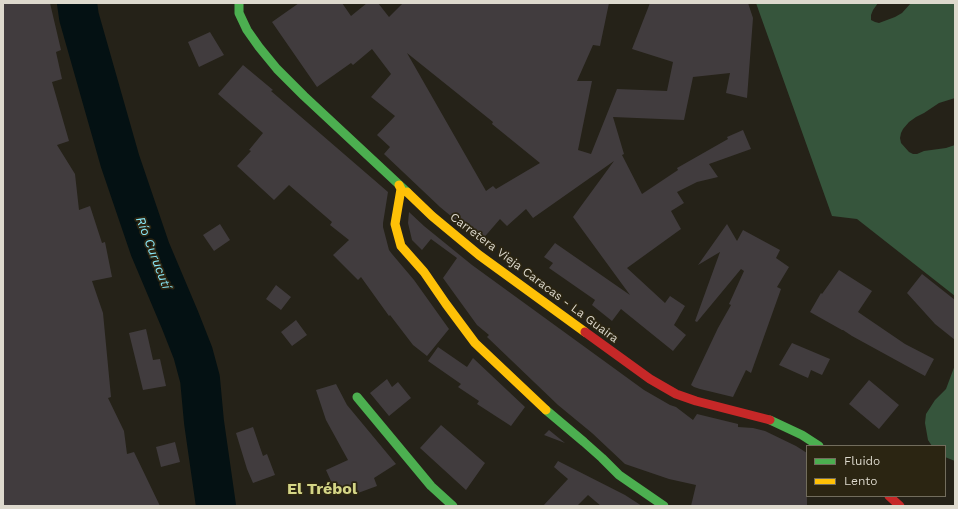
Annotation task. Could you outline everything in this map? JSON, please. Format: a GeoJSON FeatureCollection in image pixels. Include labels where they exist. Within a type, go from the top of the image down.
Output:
{"type":"FeatureCollection","features":[{"type":"Feature","properties":{"kind":"main road","name":"Carretera Vieja Caracas - La Guaira"},"geometry":{"type":"LineString","coordinates":[[239,3],[239,13],[247,30],[277,69],[432,216],[479,255],[650,379],[676,394],[696,401],[769,419],[784,425],[817,445]]}},
{"type":"Feature","properties":{"kind":"main road"},"geometry":{"type":"LineString","coordinates":[[399,185],[401,189],[395,224],[401,246],[424,272],[475,343],[550,414],[584,442],[619,475],[664,506]]}},
{"type":"Feature","properties":{"kind":"main road"},"geometry":{"type":"LineString","coordinates":[[357,397],[431,486],[452,506]]}},
{"type":"Feature","properties":{"kind":"main road"},"geometry":{"type":"LineString","coordinates":[[890,497],[900,506]]}},
{"type":"Feature","properties":{"kind":"green space"},"geometry":{"type":"Polygon","coordinates":[[[756,3],[878,3],[873,10],[871,20],[879,23],[902,13],[911,3],[955,3],[955,98],[939,103],[909,122],[903,129],[900,138],[901,143],[909,152],[913,154],[955,145],[955,296],[857,219],[832,216],[756,3]]]}},
{"type":"Feature","properties":{"kind":"green space"},"geometry":{"type":"Polygon","coordinates":[[[955,365],[955,461],[946,457],[946,445],[931,445],[928,440],[925,423],[926,414],[935,400],[946,389],[955,365]]]}},
{"type":"Feature","properties":{"kind":"building"},"geometry":{"type":"Polygon","coordinates":[[[3,3],[50,3],[61,50],[56,52],[62,79],[52,82],[69,141],[57,145],[75,174],[79,210],[90,206],[102,243],[105,242],[112,277],[92,281],[103,313],[111,397],[108,398],[124,431],[127,454],[134,452],[160,506],[3,506],[3,3]]]}},
{"type":"Feature","properties":{"kind":"building"},"geometry":{"type":"Polygon","coordinates":[[[299,3],[342,3],[351,16],[367,3],[378,3],[389,17],[403,3],[609,3],[600,46],[593,45],[577,81],[592,81],[578,150],[591,154],[617,89],[667,91],[673,62],[632,49],[650,3],[748,3],[753,18],[747,98],[726,93],[730,73],[693,77],[684,120],[613,117],[624,154],[622,155],[642,194],[678,170],[677,168],[728,139],[727,137],[743,130],[751,149],[709,164],[718,177],[697,182],[677,192],[684,203],[671,211],[681,229],[627,268],[665,303],[670,296],[685,306],[674,325],[686,335],[673,351],[621,309],[612,321],[592,305],[595,300],[549,268],[553,263],[544,257],[555,243],[630,295],[573,217],[614,161],[533,218],[526,209],[507,226],[500,219],[481,241],[440,207],[384,154],[390,147],[377,135],[395,116],[371,97],[391,74],[372,49],[353,65],[351,63],[317,87],[272,22],[299,3]],[[407,53],[486,191],[493,186],[496,189],[540,163],[492,124],[493,122],[407,53]]]}},
{"type":"Feature","properties":{"kind":"building"},"geometry":{"type":"Polygon","coordinates":[[[210,32],[224,55],[199,67],[188,42],[210,32]]]}},
{"type":"Feature","properties":{"kind":"building"},"geometry":{"type":"Polygon","coordinates":[[[243,65],[388,192],[383,227],[389,250],[414,280],[449,329],[427,356],[413,345],[390,315],[389,316],[361,277],[358,280],[333,255],[349,240],[330,225],[332,222],[289,185],[274,200],[237,166],[251,151],[249,150],[263,133],[218,94],[243,65]]]}},
{"type":"Feature","properties":{"kind":"building"},"geometry":{"type":"Polygon","coordinates":[[[409,212],[472,265],[644,390],[676,407],[693,420],[697,414],[738,424],[738,427],[753,428],[765,431],[806,452],[807,506],[691,506],[696,485],[669,479],[625,464],[592,433],[558,405],[487,337],[489,335],[477,325],[443,278],[457,258],[431,239],[422,250],[412,240],[408,223],[409,212]]]}},
{"type":"Feature","properties":{"kind":"building"},"geometry":{"type":"Polygon","coordinates":[[[220,224],[230,240],[214,251],[203,235],[220,224]]]}},
{"type":"Feature","properties":{"kind":"building"},"geometry":{"type":"Polygon","coordinates":[[[727,224],[737,241],[743,230],[780,250],[776,258],[789,267],[777,287],[781,289],[751,373],[746,370],[733,397],[700,389],[691,385],[718,328],[731,305],[729,304],[744,271],[741,269],[697,322],[695,321],[720,252],[698,265],[727,224]]]}},
{"type":"Feature","properties":{"kind":"building"},"geometry":{"type":"Polygon","coordinates":[[[839,270],[872,291],[858,312],[905,344],[934,359],[925,376],[810,312],[821,293],[822,294],[839,270]]]}},
{"type":"Feature","properties":{"kind":"building"},"geometry":{"type":"Polygon","coordinates":[[[922,274],[955,300],[955,340],[935,324],[907,293],[922,274]]]}},
{"type":"Feature","properties":{"kind":"building"},"geometry":{"type":"Polygon","coordinates":[[[276,285],[291,297],[281,310],[266,299],[276,285]]]}},
{"type":"Feature","properties":{"kind":"building"},"geometry":{"type":"Polygon","coordinates":[[[296,320],[307,335],[292,346],[281,332],[296,320]]]}},
{"type":"Feature","properties":{"kind":"building"},"geometry":{"type":"Polygon","coordinates":[[[146,329],[153,360],[160,359],[166,386],[143,390],[129,333],[146,329]]]}},
{"type":"Feature","properties":{"kind":"building"},"geometry":{"type":"Polygon","coordinates":[[[792,343],[830,359],[822,375],[811,370],[808,378],[779,365],[792,343]]]}},
{"type":"Feature","properties":{"kind":"building"},"geometry":{"type":"Polygon","coordinates":[[[438,347],[467,367],[473,358],[525,407],[511,426],[477,404],[479,401],[458,387],[461,384],[428,361],[438,347]]]}},
{"type":"Feature","properties":{"kind":"building"},"geometry":{"type":"Polygon","coordinates":[[[387,379],[392,387],[398,382],[411,398],[389,416],[370,393],[387,379]]]}},
{"type":"Feature","properties":{"kind":"building"},"geometry":{"type":"Polygon","coordinates":[[[869,380],[899,405],[879,429],[849,404],[869,380]]]}},
{"type":"Feature","properties":{"kind":"building"},"geometry":{"type":"Polygon","coordinates":[[[336,384],[347,405],[396,464],[374,478],[377,486],[358,493],[355,484],[348,487],[347,485],[335,490],[326,470],[348,460],[326,420],[316,390],[336,384]]]}},
{"type":"Feature","properties":{"kind":"building"},"geometry":{"type":"Polygon","coordinates":[[[441,425],[485,463],[466,490],[420,448],[441,425]]]}},
{"type":"Feature","properties":{"kind":"building"},"geometry":{"type":"Polygon","coordinates":[[[253,427],[263,456],[267,454],[275,475],[253,483],[236,433],[253,427]]]}},
{"type":"Feature","properties":{"kind":"building"},"geometry":{"type":"Polygon","coordinates":[[[549,430],[565,443],[544,435],[549,430]]]}},
{"type":"Feature","properties":{"kind":"building"},"geometry":{"type":"Polygon","coordinates":[[[175,442],[180,462],[161,467],[156,447],[175,442]]]}},
{"type":"Feature","properties":{"kind":"building"},"geometry":{"type":"Polygon","coordinates":[[[558,461],[625,495],[642,506],[601,506],[588,495],[577,506],[543,506],[568,479],[554,467],[558,461]]]}},
{"type":"Feature","properties":{"kind":"waterway","name":"Río Curucutí"},"geometry":{"type":"LineString","coordinates":[[77,3],[79,17],[120,161],[150,249],[193,353],[200,379],[204,422],[216,506]]}},
{"type":"Feature","properties":{"kind":"traffic: fast"},"geometry":{"type":"LineString","coordinates":[[239,3],[239,13],[247,30],[277,69],[407,192]]}},
{"type":"Feature","properties":{"kind":"traffic: fast"},"geometry":{"type":"LineString","coordinates":[[357,397],[431,486],[453,506]]}},
{"type":"Feature","properties":{"kind":"traffic: fast"},"geometry":{"type":"LineString","coordinates":[[546,410],[602,458],[619,475],[664,506]]}},
{"type":"Feature","properties":{"kind":"traffic: fast"},"geometry":{"type":"LineString","coordinates":[[770,420],[802,435],[817,445]]}},
{"type":"Feature","properties":{"kind":"traffic: slow"},"geometry":{"type":"LineString","coordinates":[[399,185],[401,189],[395,224],[401,246],[424,272],[475,343],[546,410]]}},
{"type":"Feature","properties":{"kind":"traffic: slow"},"geometry":{"type":"LineString","coordinates":[[407,192],[432,216],[479,255],[585,332]]}},
{"type":"Feature","properties":{"kind":"traffic: jam"},"geometry":{"type":"LineString","coordinates":[[585,332],[650,379],[676,394],[696,401],[770,420]]}},
{"type":"Feature","properties":{"kind":"traffic: jam"},"geometry":{"type":"LineString","coordinates":[[890,497],[900,506]]}},
{"type":"Feature","properties":{"kind":"district","name":"El Trébol"},"geometry":{"type":"Point","coordinates":[322,489]}}]}
